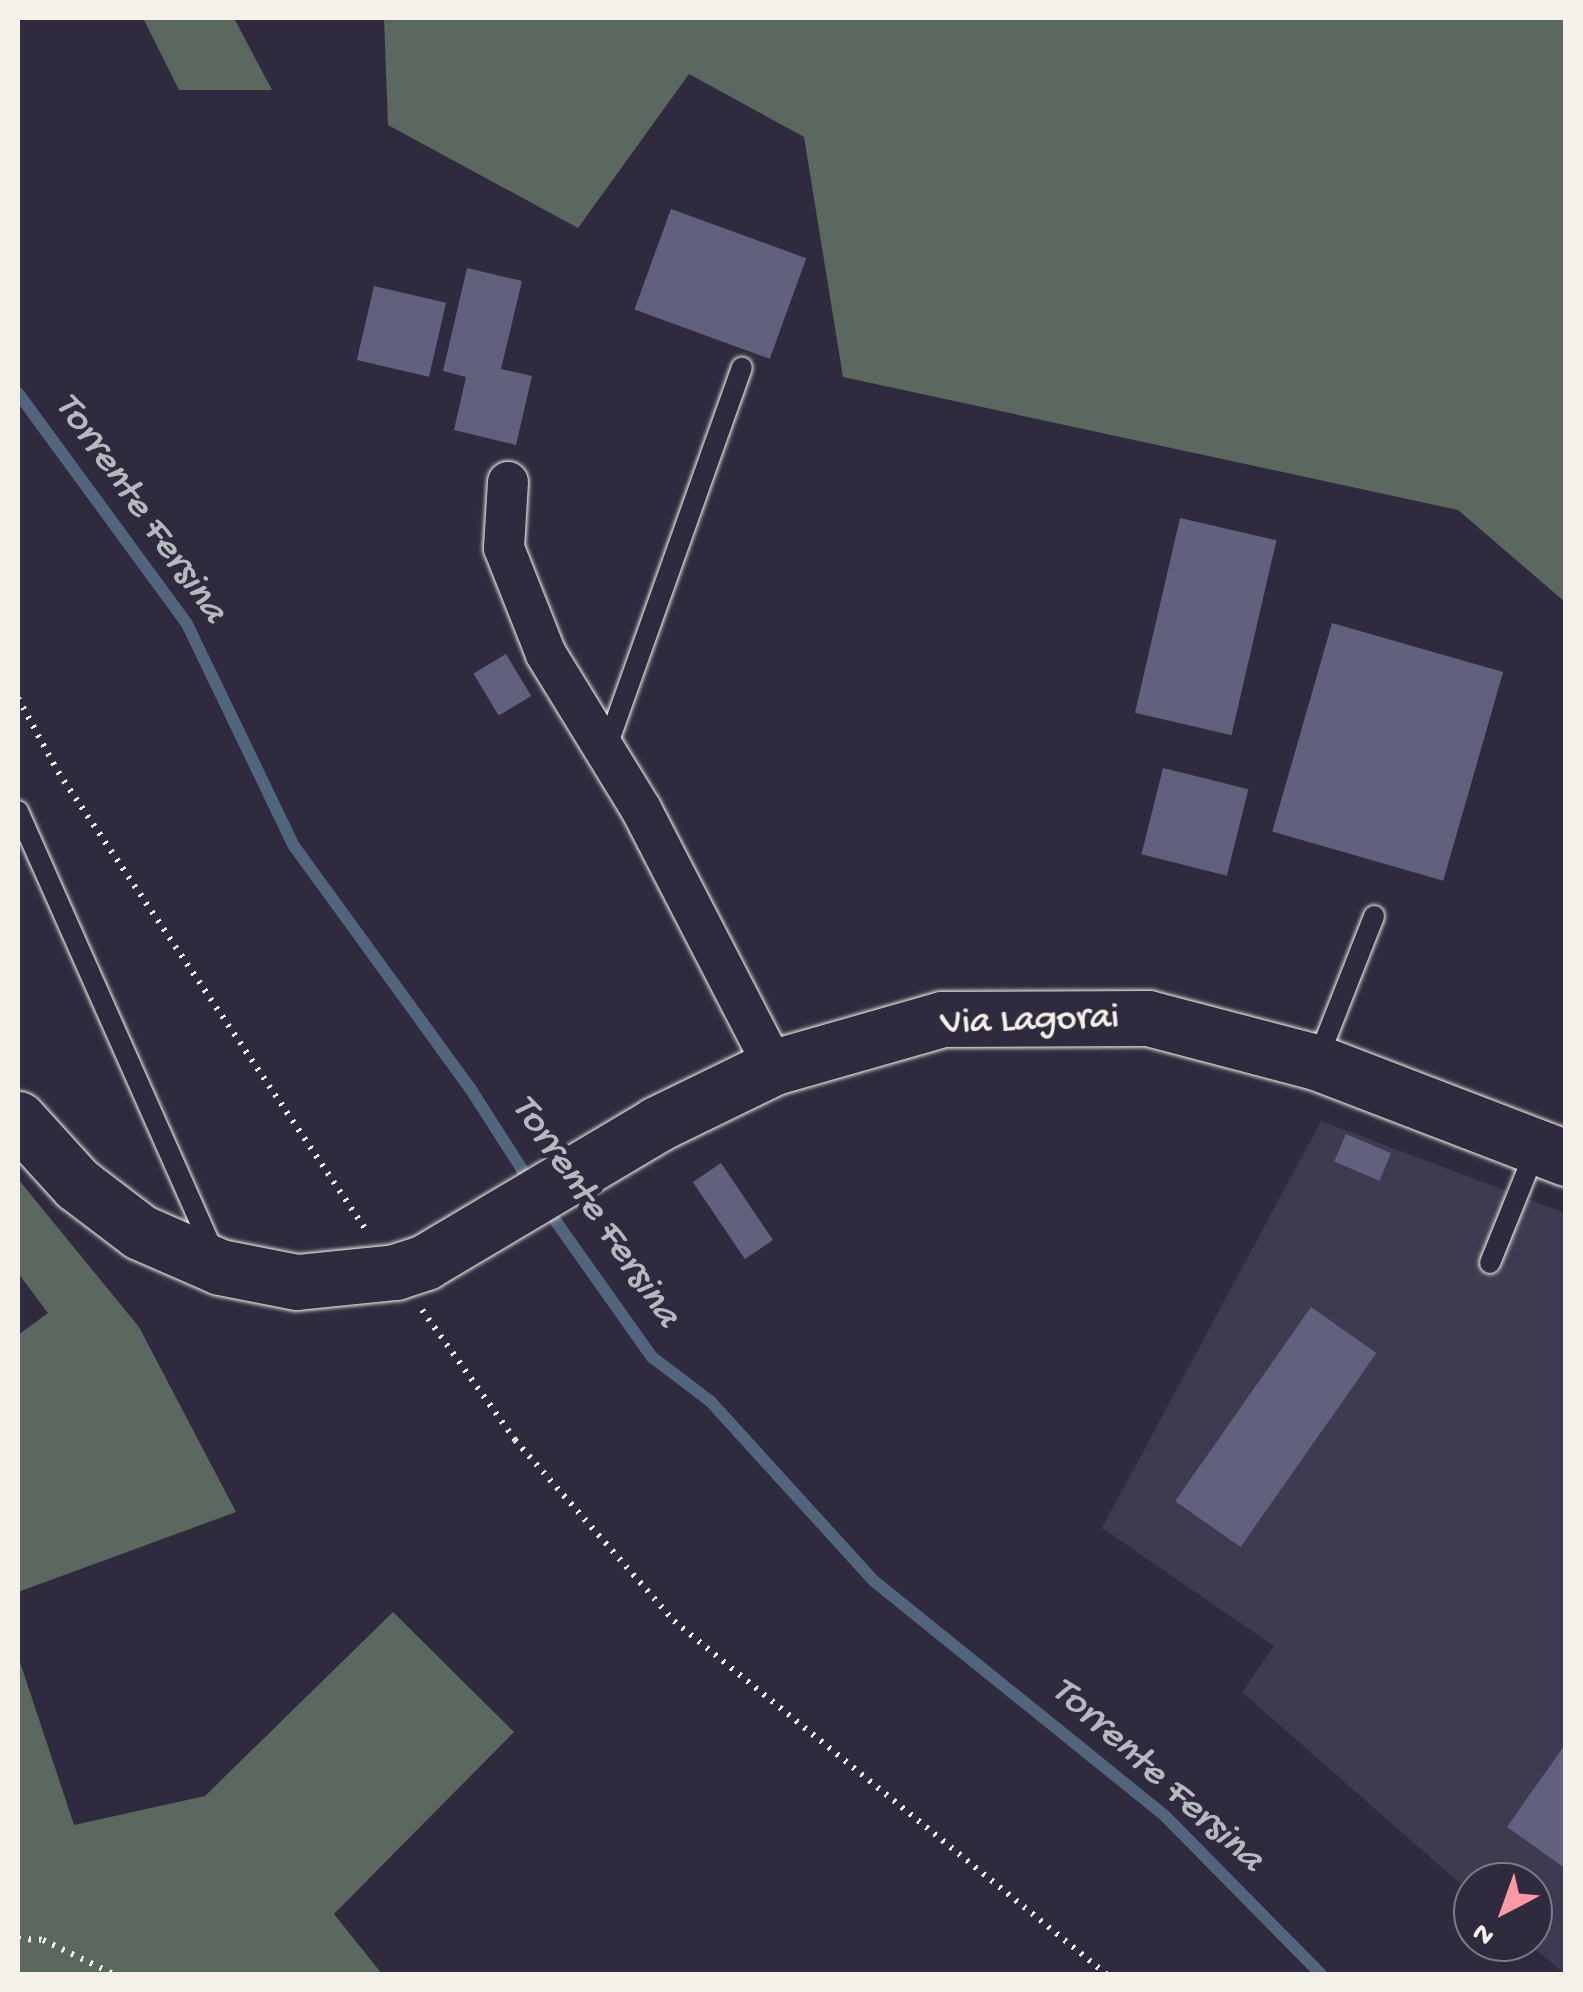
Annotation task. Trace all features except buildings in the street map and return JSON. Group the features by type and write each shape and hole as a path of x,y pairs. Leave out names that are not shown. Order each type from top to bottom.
{"main road":[{"name":"Via Lagorai","path":"410,1267 657,1124 774,1067 942,1020 1148,1018 1316,1062 1551,1153"},
{"path":"18,1119 77,1184 140,1232 220,1266 297,1282 410,1267"}],"street":[{"path":"508,482 504,548 546,654 606,751 774,1067"}],"lane":[{"path":"606,751 742,368"},
{"path":"18,811 220,1266"},
{"path":"1316,1062 1374,916"},
{"path":"1490,1263 1551,1153"}],"path":[{"path":"18,698 58,772 410,1267 515,1440 674,1620 1106,1974"},
{"path":"18,1939 43,1940 112,1974"}],"shaded area":[{"path":"143,18 234,18 272,90 179,90"},
{"path":"384,18 1565,18 1565,602 1458,510 843,377 804,137 689,74 578,228 388,125"},
{"path":"1321,1121 1565,1213 1565,1974 1551,1962 1553,1862 1453,1862 1453,1877 1242,1692 1274,1646 1102,1528"},
{"path":"18,1179 139,1327 236,1512 18,1592 18,1335 48,1313 18,1273"},
{"path":"393,1612 514,1732 334,1914 382,1974 18,1974 18,1656 74,1825 205,1796"}],"waterway":[{"name":"Torrente Fersina","path":"18,393 187,624 294,846 470,1088 532,1185"},
{"name":"Torrente Fersina","path":"545,1206 652,1357 711,1402 874,1581 1165,1816 1321,1974"}]}
